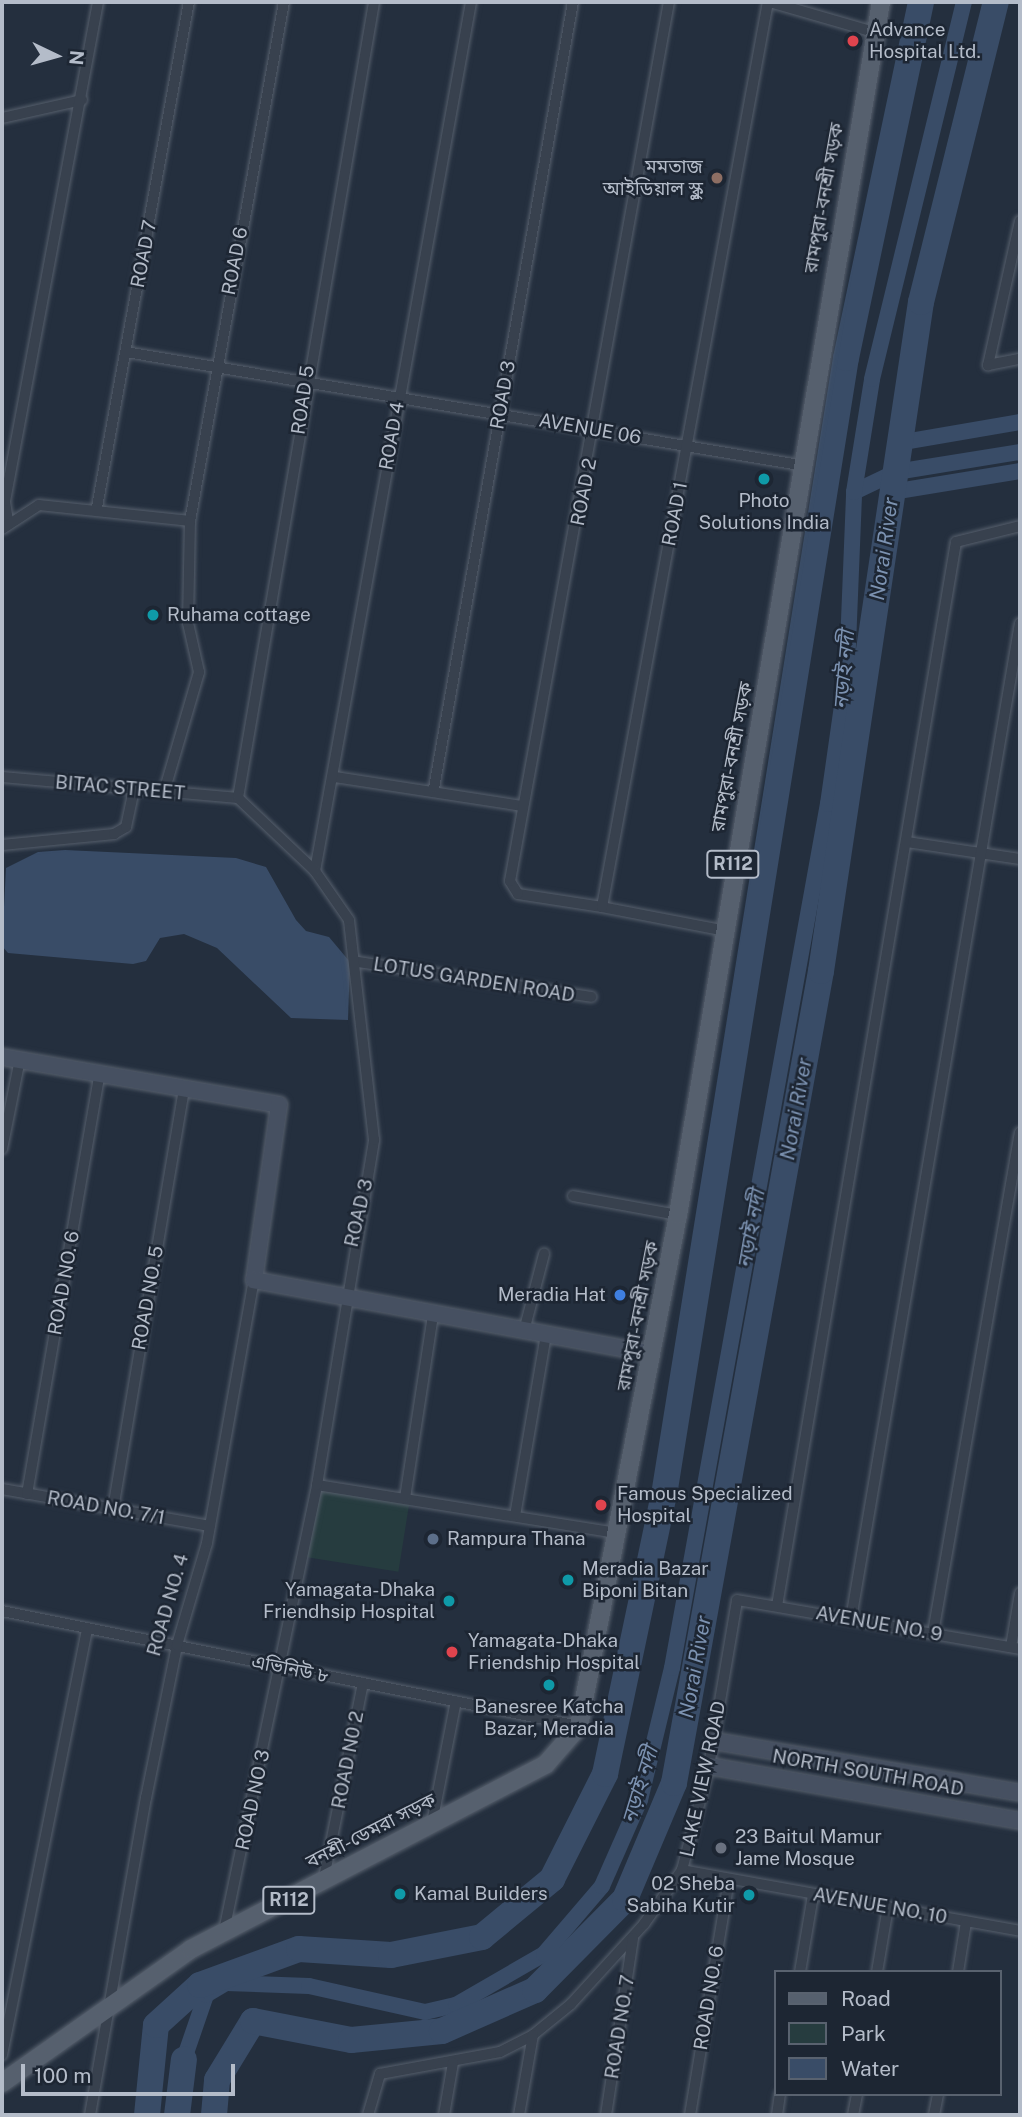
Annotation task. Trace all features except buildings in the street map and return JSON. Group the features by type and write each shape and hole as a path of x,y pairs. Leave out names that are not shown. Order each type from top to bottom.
{"main road":[{"name":"রামপুরা-বনশ্রী সড়ক","path":"579,1726 678,1215 721,930 805,466 881,2"},
{"name":"বনশ্রী-ডেমরা সড়ক","path":"2,2083 191,1949 546,1763 579,1726"}],"street":[{"path":"5,525 5,502 82,100 98,2"},
{"name":"ROAD 7","path":"97,507 189,2"},
{"name":"ROAD 6","path":"164,792 199,672 188,623 190,521 214,366 284,2"},
{"name":"ROAD 5","path":"238,798 293,500 305,379 374,2"},
{"name":"ROAD 4","path":"316,871 471,2"},
{"name":"ROAD 3","path":"434,788 573,2"},
{"name":"ROAD 2","path":"602,907 511,890 523,806 596,429 669,2"},
{"path":"769,2 874,32"},
{"name":"ROAD 1","path":"602,907 769,2"},
{"path":"2,118 82,100"},
{"path":"1020,220 988,365 1020,359"},
{"name":"AVENUE 06","path":"125,352 305,379 805,466"},
{"path":"5,525 39,505 97,507 190,521"},
{"path":"777,1606 956,542 1020,526"},
{"path":"851,1619 983,854 1020,623"},
{"path":"335,776 434,788 523,806"},
{"name":"BITAC STREET","path":"2,778 238,798"},
{"path":"2,845 114,834 131,817 134,789"},
{"name":"ROAD 3","path":"238,798 316,871 349,920 358,962 374,1140 317,1485 281,1667"},
{"path":"907,842 1020,859"},
{"path":"602,907 721,930"},
{"name":"LOTUS GARDEN ROAD","path":"358,962 591,997"},
{"path":"2,1057 184,1088"},
{"path":"2,1149 20,1059"},
{"name":"ROAD NO. 6","path":"27,1494 100,1073"},
{"name":"ROAD NO. 4","path":"90,2115 177,1645 211,1526 254,1280 279,1105 184,1088"},
{"name":"ROAD NO. 5","path":"113,1509 184,1088"},
{"path":"933,1633 1020,1132"},
{"path":"573,1196 678,1215"},
{"path":"524,1331 544,1254"},
{"path":"254,1280 346,1301 652,1354"},
{"path":"405,1499 433,1316"},
{"path":"515,1516 546,1335"},
{"path":"317,1485 618,1533"},
{"name":"ROAD NO. 7/1","path":"2,1489 211,1526"},
{"path":"1016,1648 1020,1593"},
{"name":"AVENUE NO. 9","path":"737,1600 1016,1648"},
{"name":"LAKE VIEW ROAD","path":"368,2115 380,2074 453,2063 500,2052 533,2035 633,1938 682,1870 709,1766 737,1600"},
{"name":"এভিনিউ ৮","path":"2,1612 579,1726"},
{"path":"2,2055 87,1628"},
{"name":"ROAD NO 3","path":"224,1932 281,1667"},
{"name":"ROAD N0 2","path":"324,1878 363,1684"},
{"path":"432,1823 456,1701"},
{"name":"NORTH SOUTH ROAD","path":"714,1741 1020,1793"},
{"name":"NORTH SOUTH ROAD","path":"709,1766 1020,1821"},
{"name":"AVENUE NO. 10","path":"682,1870 1020,1931"},
{"name":"ROAD NO. 6","path":"690,2115 734,1881"},
{"path":"800,1970 813,1895"},
{"path":"877,1970 888,1907"},
{"path":"958,1970 966,1922"},
{"name":"ROAD NO. 7","path":"606,2115 633,1938"},
{"path":"519,2115 533,2035"},
{"path":"444,2115 453,2063"},
{"path":"776,2115 780,2096"},
{"path":"853,2115 856,2096"},
{"path":"934,2115 938,2096"}],"green space":[{"path":"317,1485 410,1500 398,1572 306,1557"}],"water":[{"path":"65,850 236,858 266,867 296,920 306,931 329,937 350,962 348,1020 291,1018 217,948 184,934 160,938 146,961 133,964 8,953 2,946 6,868 38,852"}],"waterway":[{"name":"Norai River","path":"147,2115 156,2025 200,1985 299,1949 391,1955 482,1937 552,1879 605,1774 664,1495 846,358 921,2"},
{"name":"নড়াই নদী","path":"184,2059 206,1995 226,1983 309,1986 425,2012 456,2005 544,1954 602,1886 640,1800 672,1668 828,804 847,670 854,492 872,379 964,2"},
{"name":"Norai River","path":"214,2115 217,2080 253,2021 351,2040 442,2031 535,1990 625,1899 674,1783 821,971 921,302 996,2"},
{"name":"Norai River","path":"1020,422 899,443 892,492 1020,471"},
{"path":"854,492 896,472 1020,452"},
{"name":"নড়াই নদী","path":"177,2115 184,2059"}],"place":[{"name":"Advance Hospital Ltd.","path":"853,41"},
{"name":"মমতাজ আইডিয়াল স্কুল","path":"717,178"},
{"name":"Photo Solutions India","path":"764,479"},
{"name":"Ruhama cottage","path":"153,615"},
{"name":"Meradia Hat","path":"620,1295"},
{"name":"Famous Specialized Hospital","path":"601,1505"},
{"name":"Rampura Thana","path":"433,1539"},
{"name":"Meradia Bazar Biponi Bitan","path":"568,1580"},
{"name":"Yamagata-Dhaka Friendhsip Hospital","path":"449,1601"},
{"name":"Yamagata-Dhaka Friendship Hospital","path":"452,1652"},
{"name":"Banesree Katcha Bazar, Meradia","path":"549,1685"},
{"name":"23 Baitul Mamur Jame Mosque","path":"721,1848"},
{"name":"Kamal Builders","path":"400,1894"},
{"name":"02 Sheba Sabiha Kutir","path":"749,1895"}]}
